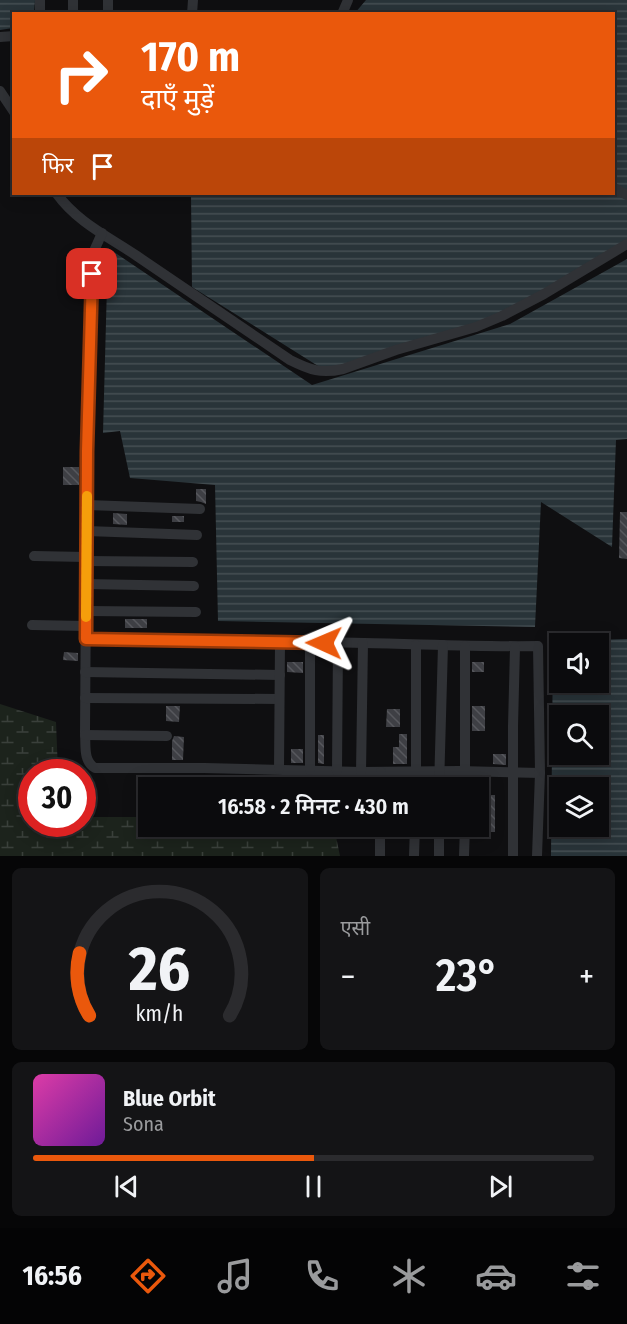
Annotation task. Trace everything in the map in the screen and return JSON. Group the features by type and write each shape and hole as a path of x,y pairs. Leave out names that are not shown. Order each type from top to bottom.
{"street":[{"path":"0,90 12,109"},
{"path":"58,195 77,217 290,360 307,369 317,371 343,369 494,320 544,294 627,244"},
{"path":"102,233 94,251 92,274 85,672 85,735 89,764 95,768 540,773"},
{"path":"87,505 200,509"},
{"path":"87,531 197,535"},
{"path":"34,556 193,562"},
{"path":"86,584 194,586"},
{"path":"86,611 196,612"},
{"path":"32,625 86,626"},
{"path":"86,639 538,646 540,773 537,856"},
{"path":"279,769 280,642"},
{"path":"310,642 310,770"},
{"path":"337,771 338,643"},
{"path":"361,772 363,643"},
{"path":"416,645 416,777"},
{"path":"439,777 443,645"},
{"path":"465,646 466,777"},
{"path":"513,856 515,647"},
{"path":"85,672 280,675"},
{"path":"85,698 279,699"},
{"path":"85,735 167,736"},
{"path":"381,772 381,777"},
{"path":"380,837 380,856"},
{"path":"414,856 415,837"},
{"path":"439,837 439,856"},
{"path":"464,856 465,837"}],"green space":[{"path":"0,704 56,722 57,759 18,759 18,837 96,837 96,817 138,817 138,837 336,837 340,856 0,856"}],"shaded area":[{"path":"0,0 35,0 34,12 12,12 12,28 0,30"},
{"path":"366,0 627,0 627,249 502,316 326,371 192,287 191,195 615,195 615,12 356,12"},
{"path":"108,248 312,385 510,324 627,259 627,439 616,440 612,547 541,502 535,627 218,621 215,485 130,478 120,431 103,433"},
{"path":"609,639 627,639 627,856 551,856 551,837 609,837 609,777 552,777 552,765 609,765 609,705 552,705 553,693 609,693"}],"building":[{"path":"63,467 79,467 79,485 63,485"},
{"path":"196,489 206,489 206,504 196,501"},
{"path":"620,512 627,512 627,559 619,558"},
{"path":"113,513 127,514 127,525 113,524"},
{"path":"172,516 184,516 184,522 172,522"},
{"path":"125,619 147,619 147,628 125,628"},
{"path":"64,652 78,653 78,661 63,660"},
{"path":"287,662 303,662 303,673 287,672"},
{"path":"472,662 484,662 484,672 472,672"},
{"path":"166,706 180,706 179,722 166,721"},
{"path":"472,706 485,706 485,731 472,731"},
{"path":"387,709 400,709 400,727 386,727"},
{"path":"399,734 407,734 407,764 393,764 393,747 399,747"},
{"path":"318,735 324,735 324,764 318,763"},
{"path":"174,736 184,737 183,760 172,760"},
{"path":"291,749 303,749 303,763 291,763"},
{"path":"493,754 506,754 506,765 493,764"},
{"path":"489,795 495,795 495,832 489,832"}],"slow traffic":[{"path":"86,617 87,496"}],"route":[{"path":"92,274 87,451 86,639 324,643"}]}
